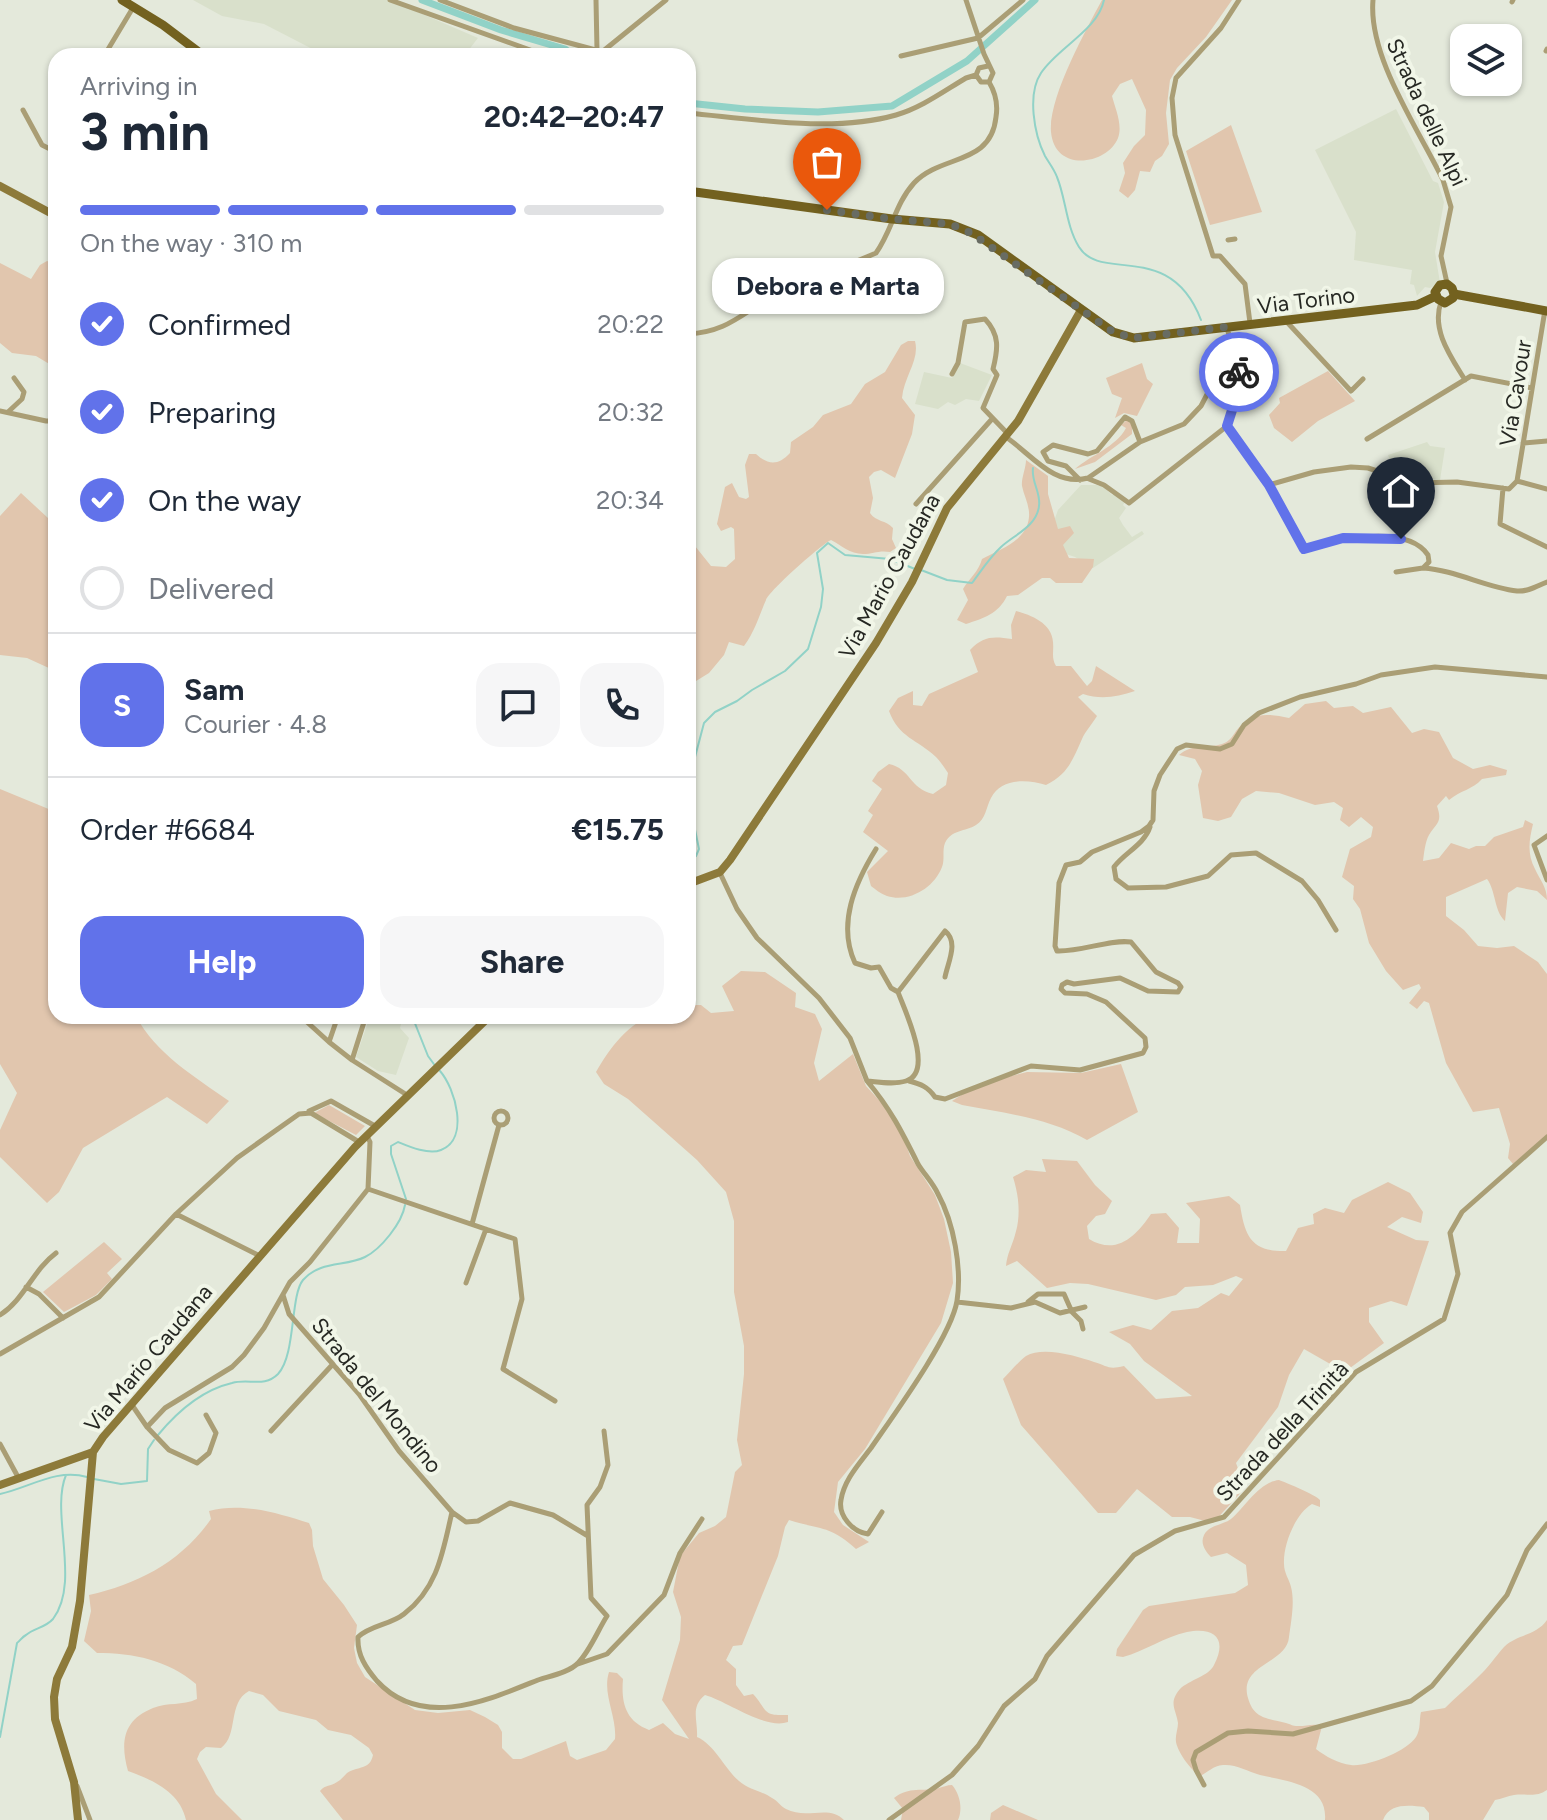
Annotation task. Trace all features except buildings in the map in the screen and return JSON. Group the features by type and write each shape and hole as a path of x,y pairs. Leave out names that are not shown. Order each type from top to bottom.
{"main road":[{"path":"122,0 193,48"},
{"path":"0,186 48,212"},
{"name":"Via Torino","path":"696,192 950,224 978,235 1113,332 1134,338 1417,305 1438,299 1449,301 1454,294"},
{"path":"1438,299 1437,288 1447,284 1454,294 1546,310"},
{"name":"Via Mario Caudana","path":"720,872 876,643 912,582 954,497 1007,436 1038,388 1081,310"},
{"path":"696,881 720,872"},
{"name":"Via Mario Caudana","path":"78,1820 74,1782 55,1719 54,1697 57,1679 72,1647 80,1601 93,1452 131,1404 359,1142 482,1024"},
{"path":"0,1485 93,1452"}],"street":[{"path":"390,0 525,48"},
{"path":"440,0 514,28 582,48"},
{"path":"596,0 599,48"},
{"path":"605,48 666,0"},
{"path":"966,0 993,73 989,82"},
{"path":"901,56 979,40 1023,0"},
{"path":"1239,0 1221,28 1176,78 1172,98 1175,135 1213,256 1220,256 1245,284 1251,324"},
{"name":"Strada delle Alpi","path":"1373,0 1372,15 1379,51 1451,202 1441,256 1447,284"},
{"path":"109,48 134,6"},
{"path":"976,75 979,68 989,67"},
{"path":"976,75 981,82 989,82"},
{"path":"696,114 831,123 874,120 911,110 976,75"},
{"path":"696,332 720,328 749,314 770,298 876,253 886,238 905,193 920,176 979,150 994,133 997,112 994,90 989,82"},
{"path":"23,110 42,145 48,148"},
{"path":"1228,240 1235,239"},
{"path":"1438,299 1438,324 1444,345 1465,380"},
{"name":"Via Cavour","path":"1517,481 1546,310"},
{"path":"952,374 960,358 965,322 985,319 998,342 993,369 997,375 983,405 1007,436 1059,478 1080,480 1088,478 1140,442 1184,424 1201,406 1217,377 1237,368"},
{"path":"1285,320 1351,391 1363,379"},
{"path":"1088,478 1129,503 1227,426 1240,385 1240,373 1226,327"},
{"path":"1367,439 1471,376 1532,388"},
{"path":"8,413 24,396 21,385 14,378"},
{"path":"0,411 48,421"},
{"path":"1080,480 1072,470 1048,461 1043,452 1053,445 1088,454 1097,451 1125,417 1132,421 1140,442"},
{"path":"916,504 992,419"},
{"path":"1227,426 1269,485 1304,549 1343,538 1401,539 1418,544 1428,555 1429,562 1423,568"},
{"path":"1523,443 1547,441"},
{"path":"1269,485 1314,472 1351,467 1368,468 1414,483 1457,482 1509,489 1517,481 1547,489"},
{"path":"1503,488 1500,524 1547,547"},
{"path":"1396,572 1423,568 1479,579 1518,591 1530,590 1547,582"},
{"path":"1336,930 1302,881 1256,853 1231,855 1208,876 1166,887 1128,888 1116,879 1114,867 1122,856 1147,836 1154,791 1171,756 1186,745 1220,749 1232,744 1244,725 1259,713 1300,697 1381,675 1435,667 1547,677"},
{"path":"867,1081 909,1081 921,1084 930,1089 935,1097 945,1099 1031,1066 1080,1070 1143,1053 1145,1038 1106,1002 1087,994 1065,993 1062,985 1120,978 1158,993 1178,992 1181,987 1178,983 1156,972 1131,942 1122,941 1074,952 1057,951 1055,946 1059,883 1065,866 1080,862 1092,852 1141,832 1151,823"},
{"path":"1547,836 1534,845 1547,880"},
{"path":"876,849 858,880 849,909 850,952 855,963 879,967 891,988 898,992 917,1045 915,1075 909,1081"},
{"path":"720,872 737,909 757,938 819,998 850,1038 867,1081 887,1105 939,1196 951,1230 957,1262 957,1302 950,1322 888,1424 845,1483 839,1504 847,1523 860,1533 868,1534 882,1512"},
{"path":"898,992 945,931 952,938 945,977"},
{"path":"309,1024 352,1060 407,1095"},
{"path":"329,1042 335,1024"},
{"path":"352,1060 363,1024"},
{"path":"0,1354 99,1297 176,1214 237,1158 303,1114 331,1101 375,1126"},
{"path":"303,1114 311,1113 359,1142"},
{"path":"472,1224 499,1125"},
{"path":"147,1427 165,1408 232,1367 264,1328 290,1282 310,1262 368,1189 370,1142 366,1135"},
{"name":"Strada della Trinità","path":"889,1820 952,1775 978,1746 1004,1706 1035,1679 1047,1656 1134,1555 1175,1531 1224,1517 1356,1372 1444,1319 1458,1274 1450,1233 1462,1212 1547,1137"},
{"path":"368,1189 515,1239 522,1299 503,1369 555,1401"},
{"path":"176,1214 260,1256"},
{"path":"466,1283 486,1229"},
{"path":"0,1315 12,1308 37,1269 56,1253"},
{"path":"26,1287 39,1294 63,1318"},
{"path":"1027,1303 1038,1294 1064,1294 1083,1329"},
{"name":"Strada del Mondino","path":"283,1295 291,1316 367,1404 399,1451 452,1512"},
{"path":"957,1302 1011,1308 1035,1302 1060,1313 1085,1307"},
{"path":"271,1431 333,1364"},
{"path":"131,1404 169,1450 197,1463 209,1453 216,1433 206,1415"},
{"path":"577,1665 607,1616 591,1598 587,1505 600,1487 608,1465 604,1431"},
{"path":"0,1444 19,1478"},
{"path":"588,1536 553,1515 510,1503 478,1521 466,1522 452,1512 443,1556 431,1584 402,1616 358,1637 357,1648 366,1668 381,1685 421,1707 446,1707 479,1703 607,1654 664,1595 680,1553 702,1519"},
{"path":"1204,1785 1193,1760 1196,1752 1228,1733 1293,1734 1411,1701 1432,1686 1507,1595 1527,1550 1547,1524"},
{"path":"74,1782 90,1820"}],"shaded area":[{"path":"193,0 390,0 478,38 470,48 310,48 264,24 222,16"},
{"path":"1102,0 1232,0 1170,80 1166,113 1169,144 1150,172 1140,171 1135,190 1128,198 1119,191 1125,173 1123,163 1145,135 1146,110 1132,79 1120,84 1112,96 1120,128 1118,138 1104,154 1093,159 1071,159 1055,145 1051,132 1055,101"},
{"path":"1396,109 1433,181 1438,183 1444,202 1435,252 1440,283 1425,287 1417,296 1414,285 1410,284 1412,270 1354,260 1356,232 1315,150"},
{"path":"1231,125 1262,212 1210,225 1186,151"},
{"path":"48,261 48,363 36,356 12,353 0,343 0,263 31,279 40,265"},
{"path":"915,341 914,362 902,398 915,415 912,434 895,478 881,470 869,477 873,498 870,513 893,528 892,539 896,548 890,552 858,554 831,540 826,543 769,595 744,646 729,642 724,655 709,673 696,681 696,547 711,566 726,567 735,559 734,529 731,527 721,531 717,524 725,487 732,483 739,497 749,497 745,465 749,454 773,462 786,457 790,453 791,442 813,427 823,415 851,404 865,384 885,372 901,345"},
{"path":"960,363 992,375 979,401 966,399 955,405 948,402 938,409 915,404 924,372 952,378"},
{"path":"1142,363 1147,379 1153,384 1137,416 1124,413 1115,418 1122,398 1112,394 1106,378"},
{"path":"1328,371 1355,401 1318,421 1292,442 1274,428 1269,415 1280,403 1279,398"},
{"path":"1127,420 1132,424 1132,434 1095,462 1075,469 1122,435 1126,428 1121,425"},
{"path":"1427,442 1430,446 1445,448 1440,480 1405,477 1394,472 1388,455"},
{"path":"1026,460 1048,476 1048,494 1058,529 1070,526 1074,533 1063,545 1069,558 1094,559 1093,567 1082,583 1056,583 1050,578 1042,578 1018,595 1007,596 990,614 966,624 957,620 968,600 963,589 982,559 1012,543 1027,525 1029,509 1022,483"},
{"path":"1081,485 1097,485 1112,495 1116,493 1125,502 1123,505 1126,508 1119,518 1123,525 1132,537 1142,531 1144,534 1093,568 1066,554 1053,524 1058,510"},
{"path":"21,493 48,518 48,668 27,658 0,655 0,516"},
{"path":"1016,611 1034,618 1049,630 1056,666 1071,666 1087,686 1092,681 1096,666 1135,691 1109,697 1083,694 1078,697 1097,716 1064,771 1046,785 1023,781 995,791 979,822 948,838 942,867 927,887 904,897 885,895 871,886 867,872 888,851 863,832 873,815 868,811 882,789 872,781 889,764 933,794 946,785 948,773 936,757 898,727 889,711 898,698 913,691 913,705 922,706 929,694 978,672 970,650 989,638 1012,639 1011,625"},
{"path":"1326,701 1334,708 1353,706 1363,713 1391,707 1412,733 1424,729 1439,732 1453,758 1473,769 1490,765 1507,770 1506,775 1482,779 1449,800 1446,796 1437,806 1439,819 1428,838 1423,861 1439,858 1451,843 1469,849 1485,846 1494,837 1523,827 1525,820 1533,824 1531,858 1545,887 1547,900 1537,891 1517,887 1508,893 1505,921 1487,879 1446,897 1446,916 1478,946 1514,946 1538,962 1547,974 1547,1136 1513,1164 1508,1158 1510,1144 1499,1108 1473,1112 1446,1063 1429,1003 1424,1001 1417,1009 1409,1003 1421,988 1419,984 1403,990 1386,971 1369,943 1360,909 1353,899 1354,886 1342,877 1350,849 1371,837 1373,827 1361,817 1349,827 1340,820 1343,808 1334,802 1315,805 1279,793 1256,791 1242,799 1231,817 1218,821 1203,818 1198,785 1202,771 1195,759 1179,755 1195,748 1224,743 1253,717 1273,715 1289,718 1305,704"},
{"path":"0,789 48,809 48,1024 141,1024 165,1053 229,1101 207,1124 167,1097 83,1148 59,1192 47,1203 0,1157 0,1130 17,1093 0,1064"},
{"path":"741,971 765,972 796,993 795,1007 815,1014 822,1029 814,1063 819,1081 853,1054 866,1086 888,1110 902,1133 910,1156 935,1195 951,1252 953,1283 941,1323 865,1449 838,1482 834,1512 843,1525 869,1542 856,1549 832,1532 789,1520 742,1645 733,1646 726,1660 736,1669 736,1685 744,1696 753,1694 769,1713 788,1715 788,1722 757,1719 705,1695 696,1709 697,1737 709,1745 743,1784 794,1812 832,1813 844,1820 343,1820 320,1791 369,1763 373,1755 369,1748 351,1735 328,1730 316,1720 279,1711 263,1695 249,1691 238,1703 226,1742 221,1748 206,1747 197,1759 216,1794 242,1820 186,1820 178,1802 164,1788 128,1771 124,1741 130,1726 143,1713 159,1706 197,1699 196,1684 174,1669 150,1660 124,1654 97,1653 84,1641 91,1611 89,1595 125,1585 157,1569 199,1534 211,1519 209,1511 221,1509 259,1510 309,1523 323,1579 357,1625 354,1648 357,1663 365,1677 415,1710 438,1713 470,1710 485,1717 498,1725 502,1732 502,1748 513,1759 521,1759 566,1741 570,1756 577,1760 606,1750 615,1739 607,1689 609,1672 617,1673 623,1679 626,1710 635,1721 649,1730 663,1723 675,1734 689,1739 662,1700 680,1640 681,1617 673,1592 680,1556 699,1533 726,1517 735,1472 742,1465 737,1440 744,1346 734,1292 734,1221 726,1192 697,1160 628,1099 604,1084 596,1072 621,1037 636,1024 696,1024 696,1005 711,1013 734,1011 722,986"},
{"path":"367,1024 401,1024 400,1028 409,1038 396,1075 378,1071 356,1057"},
{"path":"1121,1064 1138,1112 1087,1140 1042,1121 952,1101 977,1085 1027,1072 1081,1073"},
{"path":"329,1105 365,1126 356,1135 314,1113"},
{"path":"1042,1159 1077,1161 1112,1201 1105,1214 1096,1216 1087,1226 1089,1239 1099,1244 1125,1241 1139,1230 1151,1214 1166,1213 1179,1228 1177,1243 1199,1243 1200,1219 1186,1203 1229,1196 1240,1205 1244,1225 1252,1240 1274,1251 1286,1251 1298,1228 1314,1224 1313,1214 1325,1208 1344,1213 1352,1200 1388,1182 1410,1193 1423,1212 1421,1223 1402,1217 1387,1227 1416,1240 1429,1241 1407,1306 1391,1301 1369,1308 1369,1322 1384,1343 1350,1368 1339,1369 1304,1349 1289,1375 1278,1407 1236,1463 1245,1488 1213,1523 1190,1517 1172,1517 1137,1489 1116,1513 1098,1513 1021,1425 1003,1379 1023,1358 1033,1353 1060,1353 1108,1367 1124,1366 1156,1399 1192,1396 1144,1361 1130,1344 1109,1332 1133,1325 1151,1330 1172,1311 1198,1308 1221,1293 1229,1296 1243,1279 1236,1276 1213,1285 1185,1287 1176,1295 1156,1300 1088,1284 1070,1283 1047,1288 1017,1261 1006,1266 1018,1221 1018,1199 1013,1177 1026,1170 1046,1172"},
{"path":"104,1242 122,1259 107,1273 112,1279 96,1295 64,1312 43,1292"},
{"path":"1279,1480 1317,1498 1320,1507 1312,1504 1300,1515 1288,1539 1284,1564 1293,1599 1289,1637 1280,1653 1250,1678 1248,1698 1254,1710 1263,1717 1293,1726 1322,1726 1316,1749 1337,1761 1358,1765 1377,1761 1396,1753 1416,1737 1421,1712 1445,1708 1482,1674 1504,1647 1547,1620 1547,1790 1539,1794 1495,1800 1483,1820 1429,1820 1429,1813 1424,1807 1406,1806 1390,1811 1383,1820 1325,1820 1320,1799 1303,1786 1228,1765 1216,1767 1200,1776 1189,1766 1176,1742 1178,1723 1174,1698 1180,1689 1211,1669 1218,1656 1219,1641 1216,1636 1205,1631 1187,1632 1123,1657 1116,1656 1117,1649 1143,1610 1149,1606 1235,1593 1248,1585 1246,1565 1227,1553 1211,1557 1204,1547 1203,1538 1209,1529 1231,1519 1265,1485"},
{"path":"952,1785 960,1802 958,1820 901,1820 903,1809 894,1798 911,1791"},
{"path":"1003,1805 1038,1820 990,1820 991,1813"}],"waterway":[{"path":"422,0 501,30 562,48"},
{"path":"696,104 818,112 892,106 967,61 1035,0"},
{"path":"1104,0 1094,21 1041,73 1033,103 1038,137 1057,177 1071,230 1079,247 1089,257 1103,262 1155,271 1172,279 1188,295 1201,320"},
{"path":"921,570 947,580 972,583 997,551 1034,519 1039,501 1033,468"},
{"path":"696,753 704,723 715,712 785,671 808,649 821,607 823,589 817,553 828,543 845,555 890,559 915,569"},
{"path":"696,834 699,849 696,856"},
{"path":"415,1024 428,1056 436,1067"},
{"path":"406,1199 391,1146 398,1142 431,1152 450,1144 455,1135 455,1101 440,1071"},
{"path":"158,1435 200,1396 221,1386 267,1381 278,1374 288,1354 296,1299 303,1280 317,1269 357,1260 371,1253 395,1227 405,1205"},
{"path":"94,1479 121,1484 147,1481 148,1449 154,1440"},
{"path":"0,1737 17,1643 50,1622 61,1604 65,1586 61,1508 66,1475"},
{"path":"0,1494 53,1477 87,1477"}],"way so far":[{"path":"827,210 950,224 978,235 1113,332 1134,338 1226,327 1239,372"}],"place":[{"name":"Debora e Marta","path":"827,210"}],"route":[{"path":"1239,372 1240,385 1227,426 1269,485 1304,549 1343,538 1401,539"}]}
